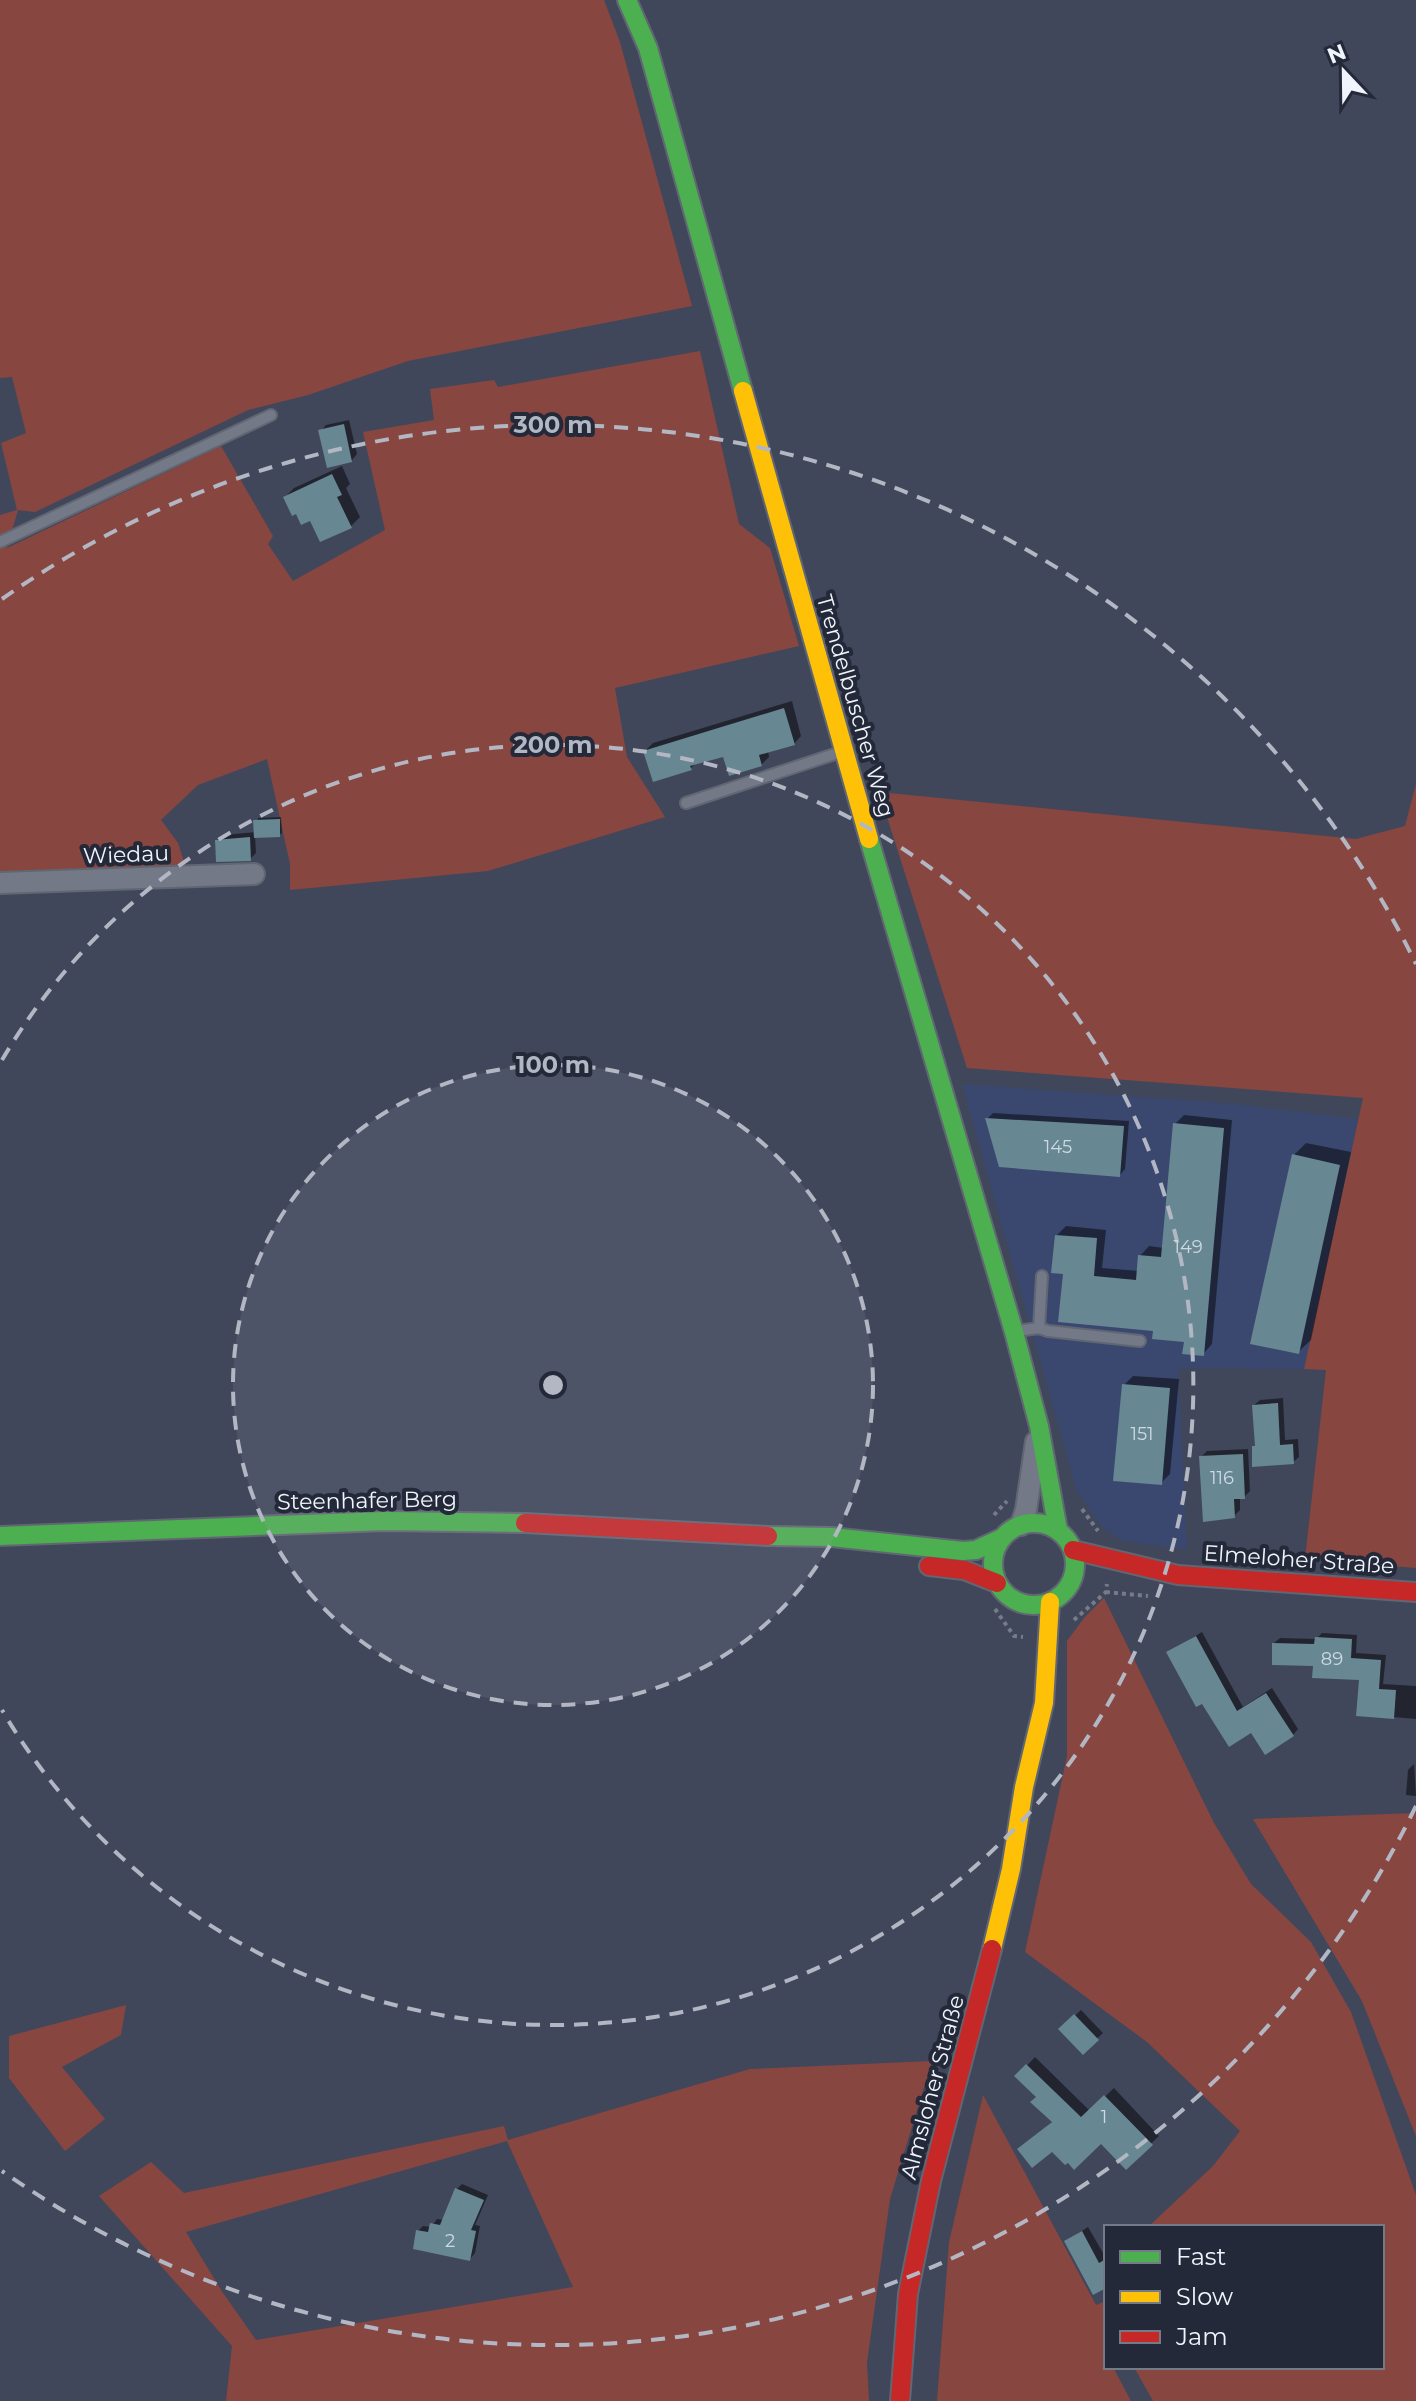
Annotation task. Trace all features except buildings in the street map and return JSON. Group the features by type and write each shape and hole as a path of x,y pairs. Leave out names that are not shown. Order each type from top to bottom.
{"street":[{"name":"Trendelbuscher Weg","path":"627,0 648,48 843,752 1014,1332 1039,1426 1058,1530"},
{"name":"Wiedau","path":"0,883 254,874"},
{"name":"Trendelbuscher Weg","path":"1021,1525 1039,1426"},
{"name":"Steenhafer Berg","path":"0,1536 385,1521 552,1523 734,1535 831,1537 963,1551 976,1550 1002,1538"},
{"path":"1037,1523 1058,1530 1073,1550 1074,1574 1069,1587 1050,1602 1036,1605 1020,1603 1007,1595 997,1583 993,1566 994,1553 1002,1538 1021,1525 1037,1523"},
{"name":"Steenhafer Berg","path":"734,1535 828,1554 964,1570 997,1583"},
{"name":"Elmeloher Straße","path":"1073,1550 1178,1575"},
{"name":"Elmeloher Straße","path":"1069,1587 1101,1579 1178,1575 1416,1592"},
{"name":"Almsloher Straße","path":"900,2401 911,2279 931,2181 980,2000 1011,1869 1024,1787 1044,1703 1050,1602"},
{"path":"1020,1603 1025,1626"},
{"name":"Almsloher Straße","path":"1024,1787 1025,1699"}],"lane":[{"path":"0,542 271,415"},
{"path":"686,803 843,752"},
{"path":"1039,1328 1042,1276"},
{"path":"1014,1332 1039,1328 1140,1341"}],"shaded area":[{"path":"0,0 604,0 620,42 692,306 408,361 308,395 248,410 35,512 18,510 7,548 221,446 273,536 268,544 293,581 385,530 363,432 434,420 430,389 494,380 498,387 700,351 739,524 770,548 799,646 615,688 627,757 665,817 488,871 290,890 290,864 267,759 198,785 161,820 178,843 186,868 0,872 0,515 17,510 1,443 26,433 12,377 0,378"},
{"path":"1416,784 1416,1568 1305,1559 1326,1370 1304,1369 1363,1098 967,1068 879,792 1356,839 1405,826"},
{"path":"962,1084 1236,1104 1358,1119 1304,1369 1178,1368 1187,1549 1123,1541 1101,1526 1077,1491"},
{"path":"1104,1598 1214,1823 1251,1884 1311,1942 1351,2012 1416,2195 1416,2401 1153,2401 1135,2369 1384,2369 1384,2225 1150,2225 1213,2166 1240,2131 1147,2042 1025,1952 1067,1756 1067,1641"},
{"path":"1416,1813 1416,2136 1362,2001 1253,1819"},
{"path":"126,2005 121,2035 62,2067 105,2119 65,2151 9,2078 9,2036"},
{"path":"932,2061 890,2199 867,2362 869,2401 226,2401 232,2346 99,2196 151,2162 184,2193 504,2126 508,2140 750,2069","holes":["507,2141 573,2287 256,2340 186,2232"]},
{"path":"983,2095 1096,2305 1104,2302 1104,2369 1114,2369 1131,2401 937,2401 949,2242"}],"traffic: fast":[{"path":"627,0 648,48 743,391"},
{"path":"869,839 1014,1332 1039,1426 1058,1530"},
{"path":"0,1536 385,1521 525,1523"},
{"path":"1034,1523 1050,1526 1063,1535 1072,1548 1075,1564 1072,1580 1063,1593 1050,1602 1034,1605 1018,1602 1005,1593 996,1580 993,1564 996,1548 1005,1535 1018,1526 1034,1523"},
{"path":"768,1536 831,1537 963,1551 976,1550 1002,1538"}],"traffic: slow":[{"path":"743,391 869,839"},
{"path":"992,1949 1044,1703 1050,1602"}],"traffic: jam":[{"path":"525,1523 768,1536"},
{"path":"1073,1550 1178,1575 1416,1592"},
{"path":"929,1566 964,1570 997,1583"},
{"path":"900,2401 908,2294 931,2181 992,1949"}]}
